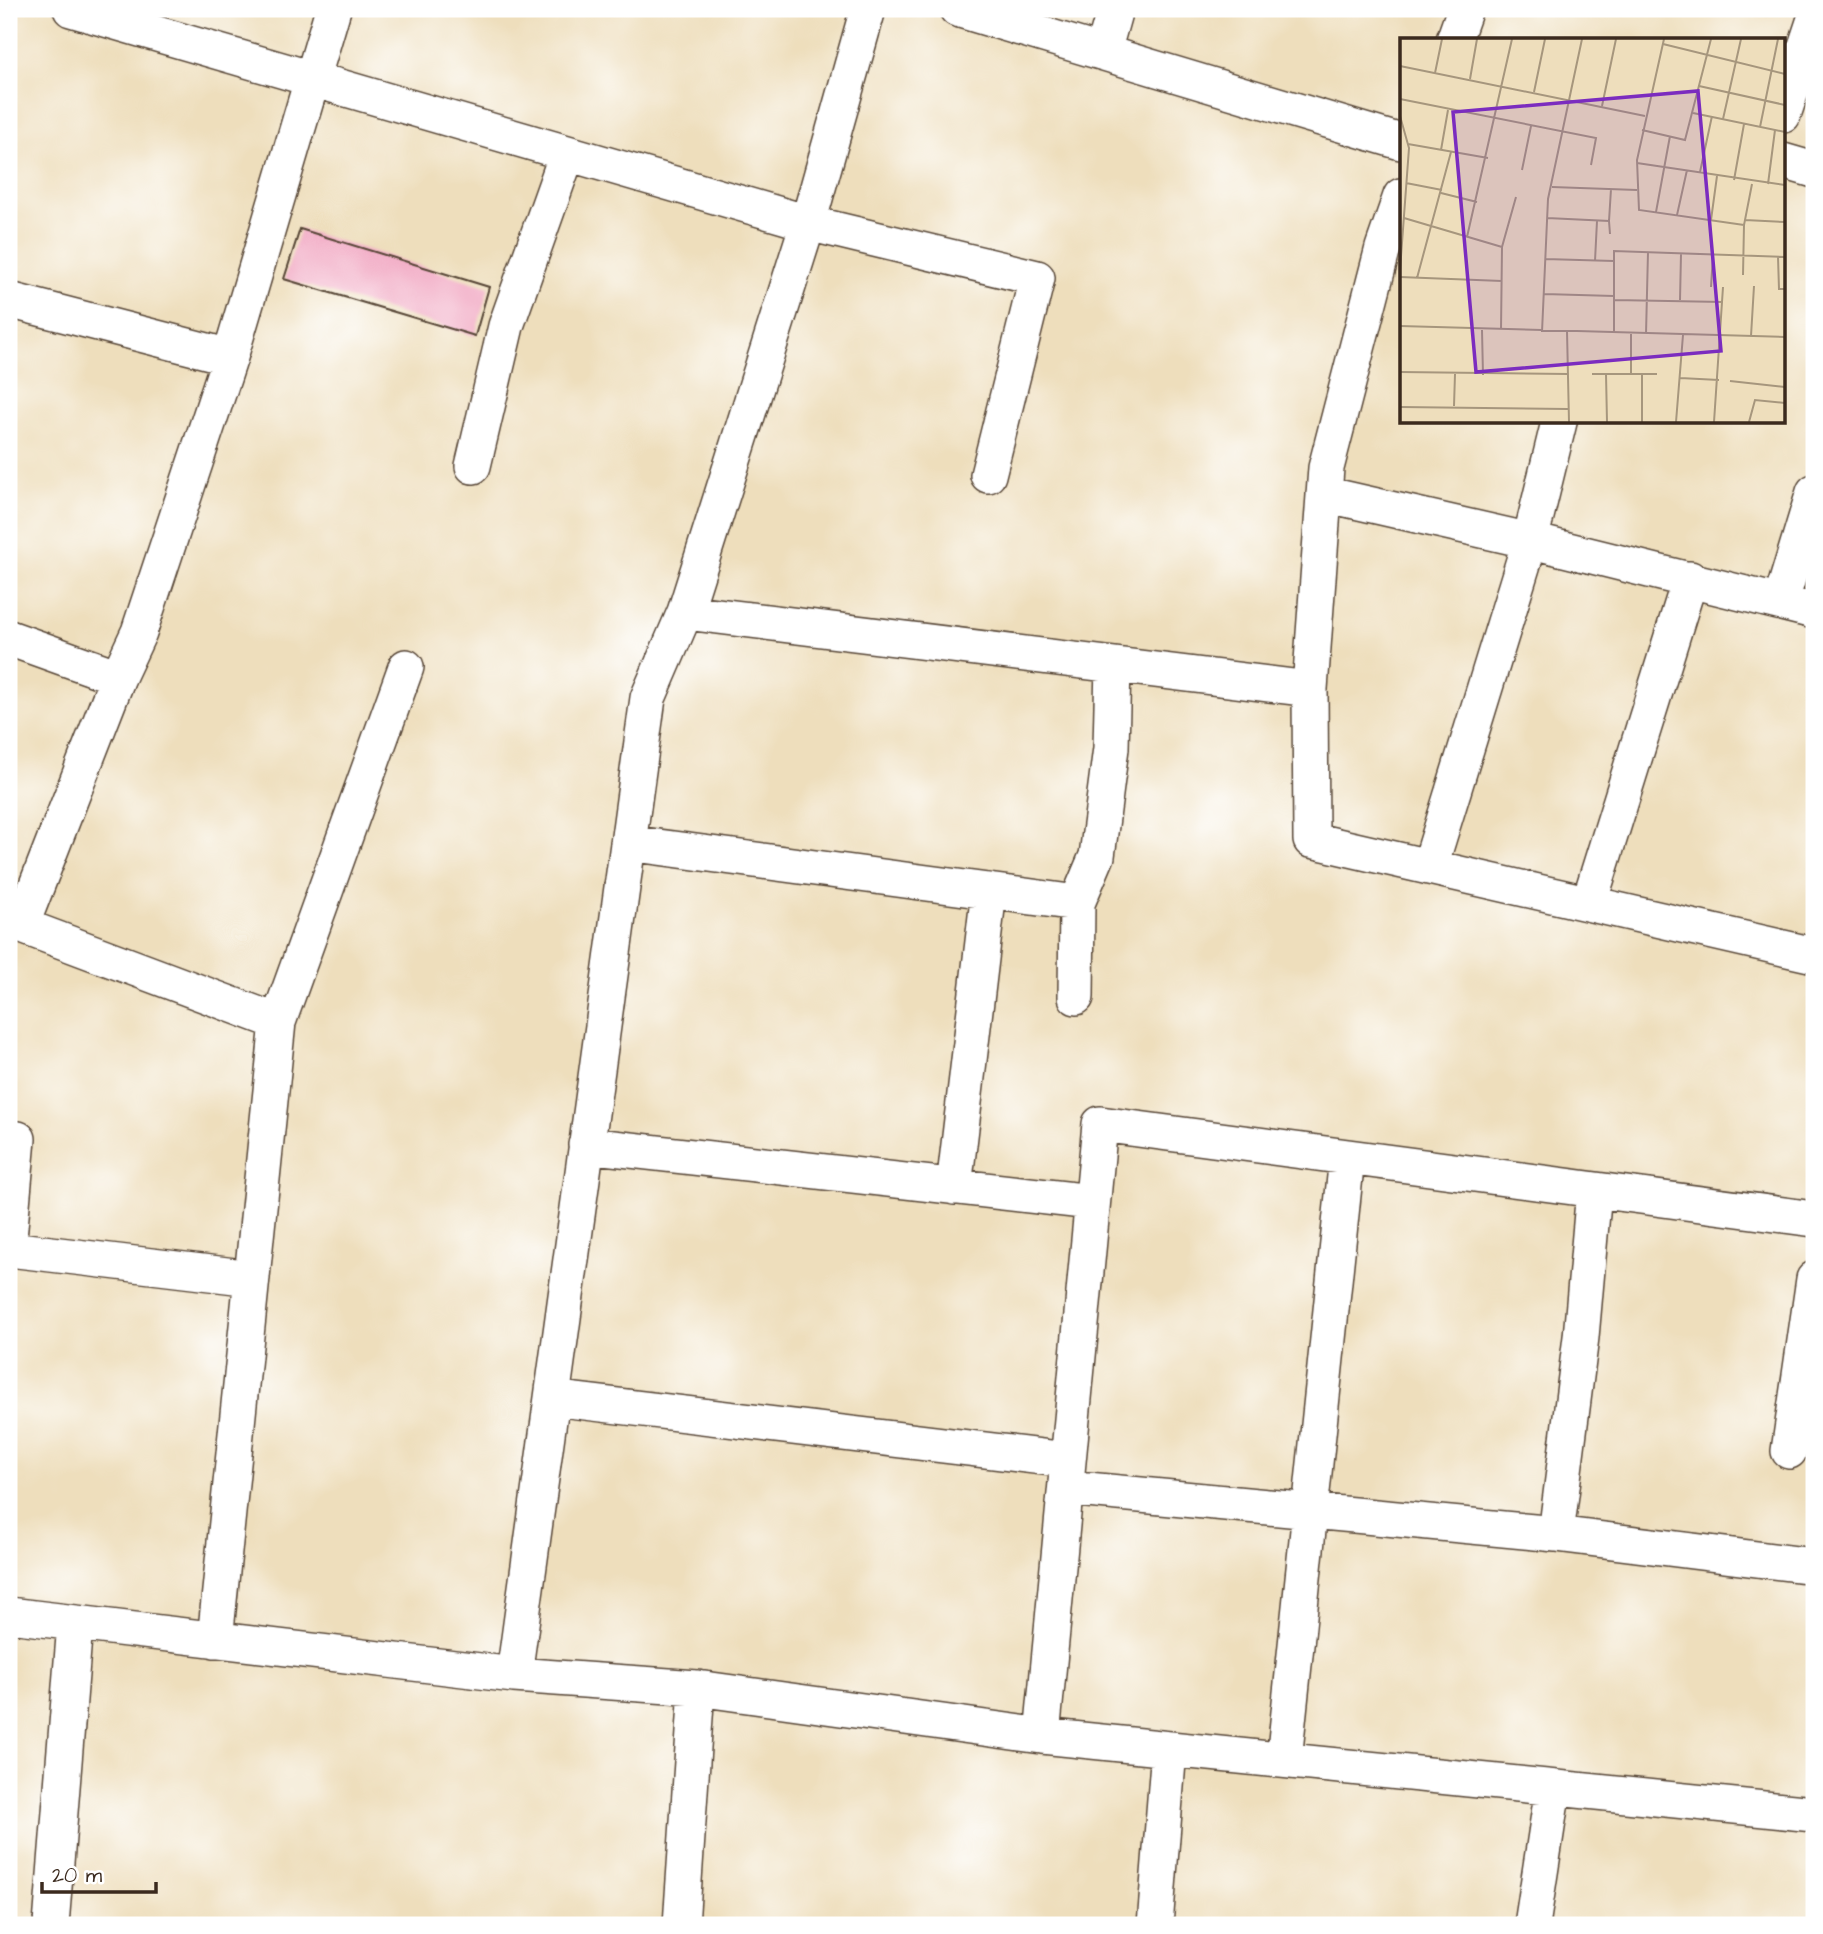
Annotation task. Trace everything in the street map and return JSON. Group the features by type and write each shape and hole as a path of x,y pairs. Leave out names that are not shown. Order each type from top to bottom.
{"street":[{"path":"71,9 808,223 1037,278 988,475"},
{"path":"278,1022 15,924 139,632 230,357 333,9"},
{"path":"514,1675 648,698 685,612 808,223 868,9"},
{"path":"957,9 1400,142"},
{"path":"1103,52 1115,9"},
{"path":"1455,38 1465,9"},
{"path":"1784,112 1814,22"},
{"path":"473,466 506,326 567,154"},
{"path":"1784,161 1814,170"},
{"path":"1400,202 1392,251 1326,468 1310,689 1311,840 1814,955"},
{"path":"9,300 230,357"},
{"path":"1430,866 1530,541 1559,424"},
{"path":"1781,601 1814,492"},
{"path":"1324,494 1690,579 1814,611"},
{"path":"1589,903 1690,579"},
{"path":"685,612 1310,689"},
{"path":"9,638 118,677"},
{"path":"1076,997 1077,903 1097,856 1111,748 1113,665"},
{"path":"215,1640 278,1022 406,667"},
{"path":"628,843 1077,903"},
{"path":"954,1186 989,891"},
{"path":"1042,1736 1100,1124 1814,1219"},
{"path":"9,1238 19,1139"},
{"path":"586,1145 1093,1202"},
{"path":"1284,1760 1347,1157"},
{"path":"1556,1534 1581,1337 1594,1190"},
{"path":"9,1248 252,1278"},
{"path":"1789,1451 1814,1279"},
{"path":"552,1398 1310,1510 1556,1534 1814,1566"},
{"path":"9,1615 514,1675 697,1688 1042,1736 1814,1814"},
{"path":"51,1925 75,1624"},
{"path":"681,1925 697,1688"},
{"path":"1155,1925 1169,1749"},
{"path":"1532,1925 1553,1788"}],"building":[{"path":"300,229 489,287 475,336 284,279"}]}
